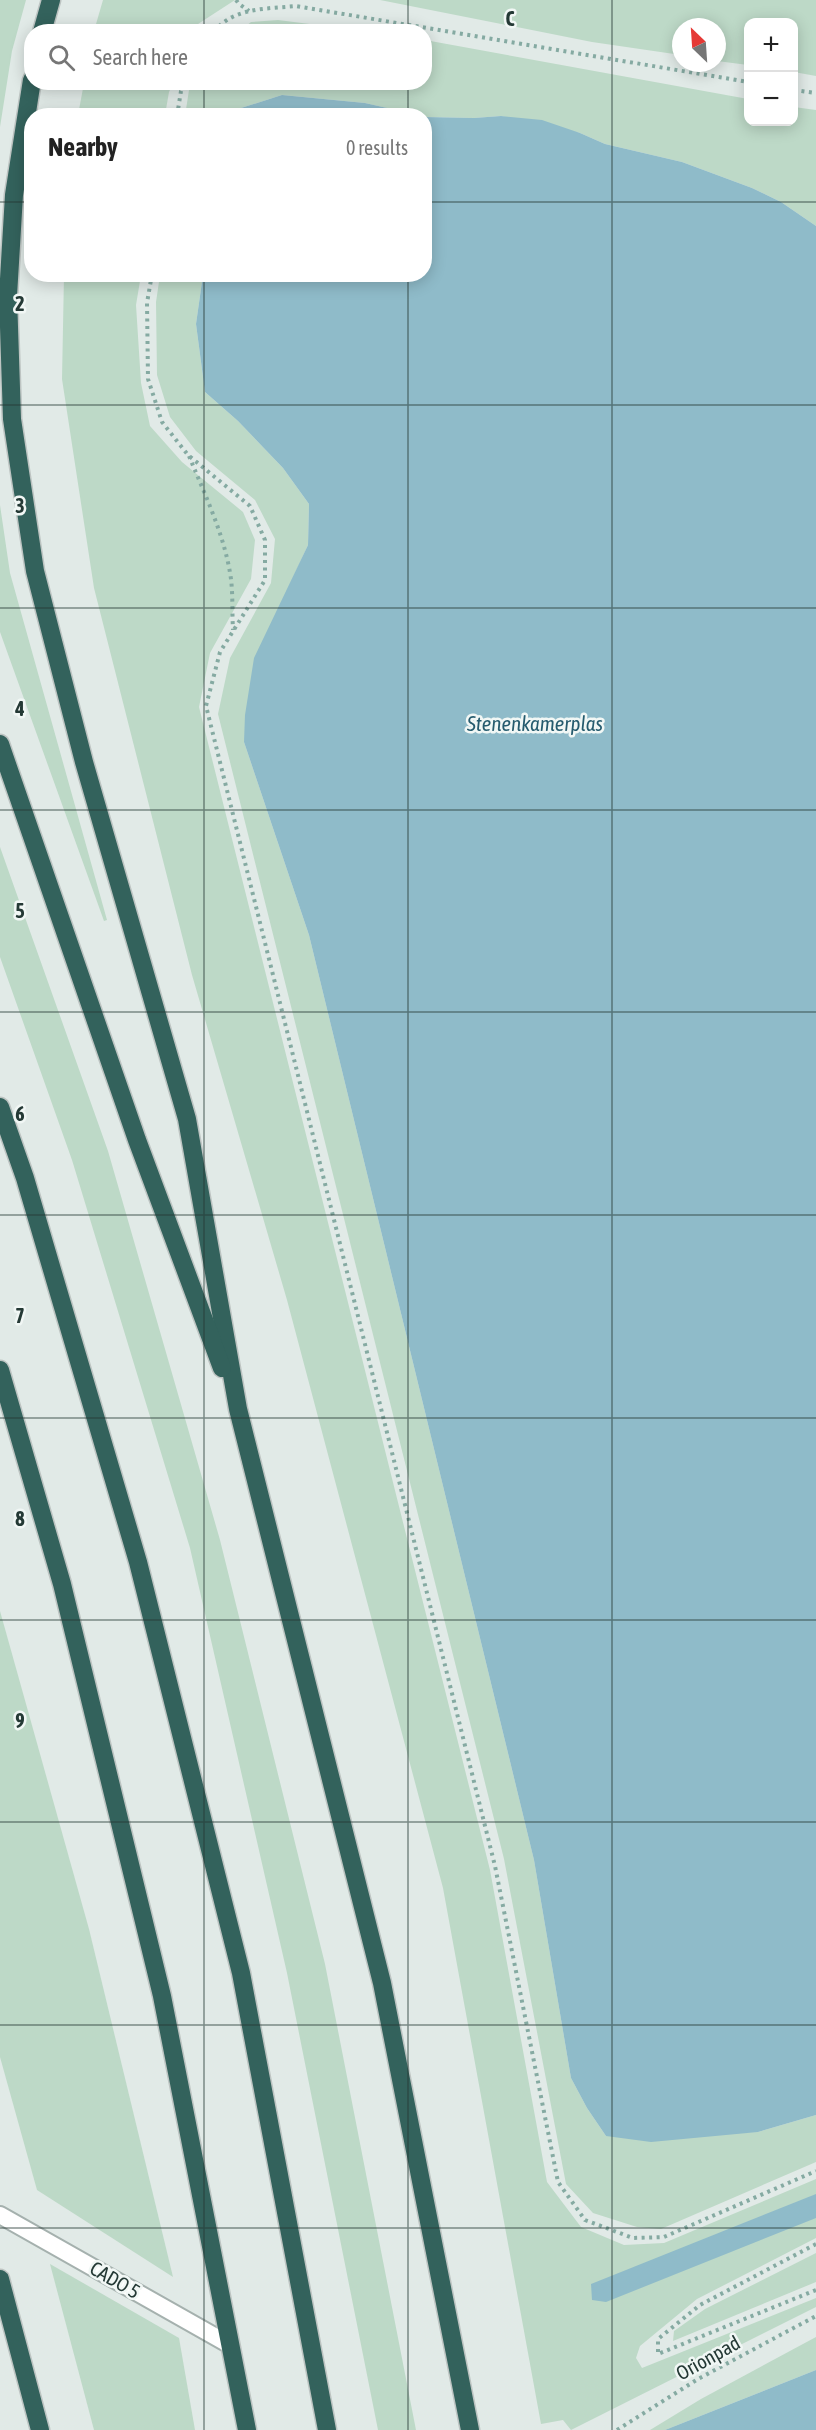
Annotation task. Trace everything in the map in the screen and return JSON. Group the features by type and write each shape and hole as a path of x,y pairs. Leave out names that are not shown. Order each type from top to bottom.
{"highway":[{"path":"44,24 51,0"},
{"path":"28,108 30,90"},
{"path":"24,131 14,195 8,296 12,419 35,571 84,762 187,1119 238,1409 382,1983 470,2425"},
{"path":"0,744 136,1140 238,1409"},
{"path":"0,1107 25,1178 138,1562 241,1973 327,2430"},
{"path":"0,1370 62,1584 162,1996 247,2430"},
{"path":"0,2279 40,2430"}],"lane":[{"name":"CADO 5","path":"0,2215 230,2345"}],"path":[{"path":"236,0 249,11"},
{"path":"223,24 235,14 296,6 403,24"},
{"path":"432,29 744,81"},
{"path":"178,108 181,90"},
{"path":"798,91 816,93"},
{"path":"151,282 147,303 148,379 162,422 188,455 249,506 265,540 265,580 220,652 206,706 495,1866 558,2182 585,2220 633,2238 664,2237 816,2171"},
{"path":"188,455 210,506 225,550 231,579 233,632"},
{"path":"816,2244 700,2305 658,2339 658,2354 816,2290"},
{"name":"Orionpad","path":"617,2430 698,2379 816,2316"}],"green space":[{"path":"0,0 26,0 12,51 0,127"},
{"path":"103,0 235,0 198,24 96,24"},
{"path":"380,0 816,0 816,76 798,73 798,18 744,18 744,64 726,62 726,18 672,18 672,54 592,42"},
{"path":"278,20 310,24 249,24"},
{"path":"432,41 744,98 744,126 798,126 798,108 816,110 816,226 781,202 752,188 682,162 605,144 580,133 501,116 432,117 432,108 387,108 365,103 282,95 241,108 186,108 189,90 432,90"},
{"path":"83,90 170,90 166,108 79,108"},
{"path":"64,282 140,282 136,305 141,383 150,426 182,462 243,512 255,540 251,579 210,653 199,707 490,1870 547,2182 581,2227 624,2245 664,2243 816,2179 816,2238 697,2299 640,2346 636,2358 642,2368 816,2298 816,2307 571,2430 563,2420 541,2424 443,1888 287,1300 192,975 94,588 62,379"},
{"path":"159,282 202,282 196,324 205,392 238,421 283,468 309,504 308,545 290,584 244,742 309,935 534,1860 571,2078 587,2108 606,2136 758,2132 816,2115 816,2162 661,2229 637,2227 593,2213 566,2184 504,1859 218,714 230,658 271,583 275,539 255,500 196,451 170,417 157,375 156,302"},
{"path":"0,505 10,573 107,920 104,921 0,632"},
{"path":"0,847 108,1151 220,1540 325,1964 416,2430 378,2430 287,1973 190,1548 72,1160 0,957"},
{"path":"0,1611 89,1929 173,2277 37,2190 0,2057"},
{"path":"816,2253 816,2282 673,2341 674,2331 705,2309"},
{"path":"50,2264 179,2338 195,2430 94,2430"},
{"path":"816,2337 816,2370 665,2430 650,2430 701,2399"}],"water":[{"path":"282,95 365,103 387,108 241,108"},
{"name":"Stenenkamerplas","path":"501,116 542,120 605,144 682,162 752,188 781,202 816,226 816,2115 758,2132 651,2142 606,2136 587,2108 571,2078 534,1860 309,935 244,742 245,715 254,658 308,545 309,504 283,468 238,421 205,392 196,324 202,282 432,282 432,117"},
{"path":"816,2194 816,2218 606,2302 592,2300 591,2284"},
{"path":"816,2370 816,2430 665,2430"}]}
